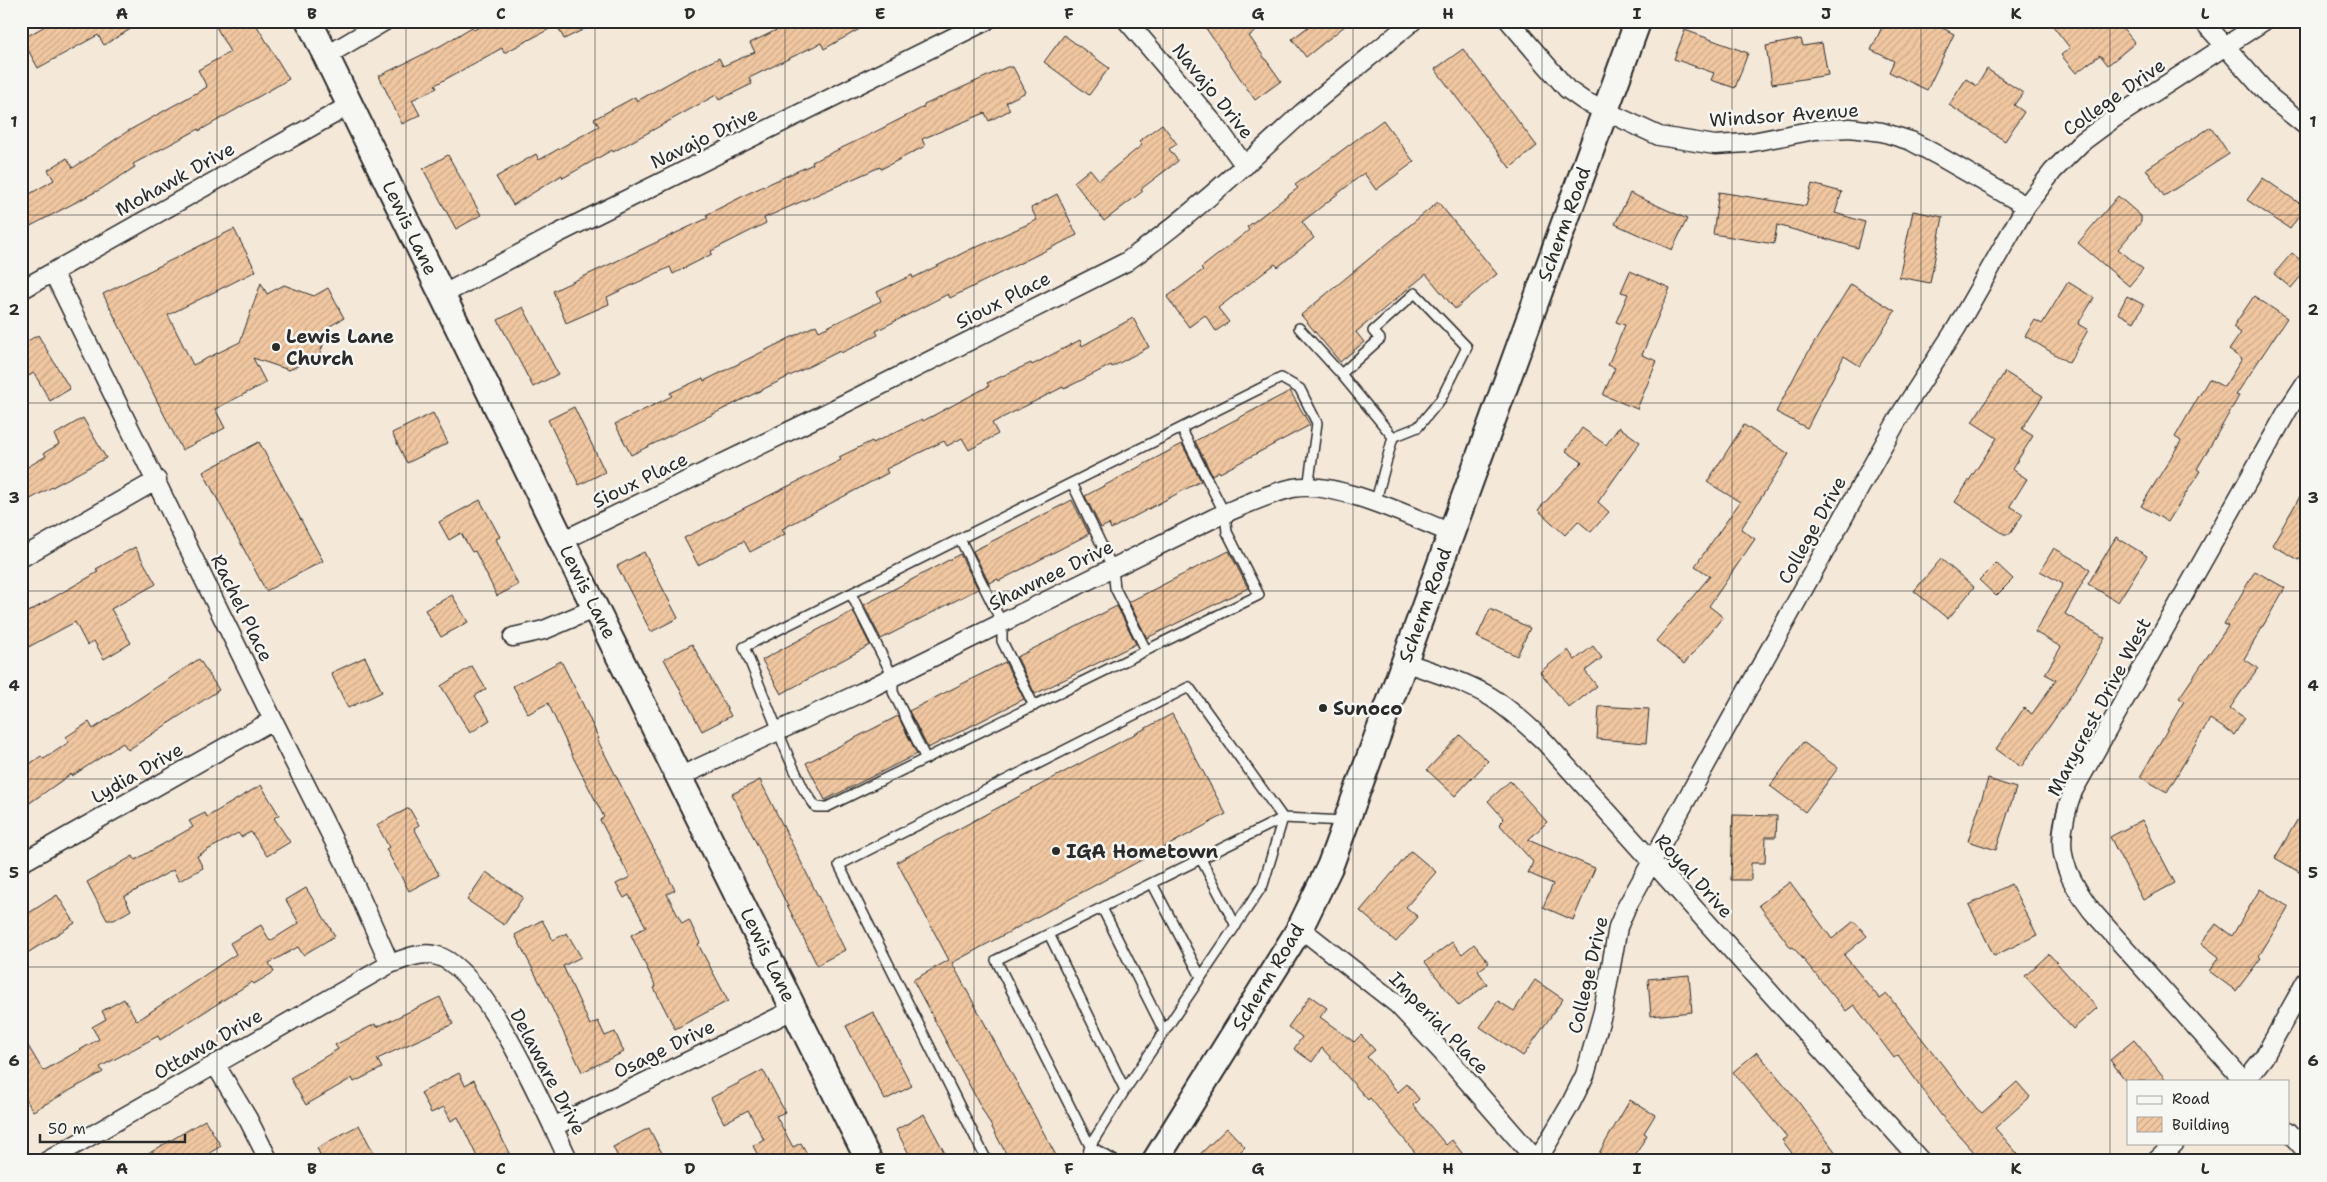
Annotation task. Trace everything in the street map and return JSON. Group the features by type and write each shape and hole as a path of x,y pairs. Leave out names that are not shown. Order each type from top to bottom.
{"street":[{"name":"Lewis Lane","path":"310,21 562,541 869,1161"},
{"path":"326,56 385,21"},
{"name":"Navajo Drive","path":"442,295 558,234 986,21"},
{"name":"Navajo Drive","path":"1127,21 1217,127 1245,166"},
{"name":"Sioux Place","path":"562,541 806,423 1126,262 1162,237 1303,113 1413,21"},
{"name":"Windsor Avenue","path":"1509,21 1567,89 1584,101 1659,136 1716,145 1747,143 1816,130 1850,128 1882,132 1911,141 2026,206"},
{"name":"Scherm Road","path":"1154,1161 1300,928 1330,866 1638,21"},
{"path":"2203,21 2271,98 2306,126"},
{"name":"College Drive","path":"1537,1161 1570,1105 1584,1075 1603,1011 1618,928 1626,908 1902,412 1957,327 2026,206 2053,171 2082,142 2264,21"},
{"name":"Mohawk Drive","path":"21,290 350,105"},
{"name":"Rachel Place","path":"53,272 346,865 390,964"},
{"name":"Marycrest Drive West","path":"2243,1080 2092,911 2076,890 2065,868 2061,843 2064,817 2073,791 2289,408 2306,382"},
{"path":"21,558 157,480"},
{"name":"Shawnee Drive","path":"679,777 893,677 1225,514 1270,494 1295,488 1343,492 1451,533"},
{"path":"513,637 544,630 596,608"},
{"name":"Royal Drive","path":"1404,662 1466,684 1490,697 1518,716 1545,742 1921,1161"},
{"name":"Lydia Drive","path":"21,863 273,720"},
{"name":"Imperial Place","path":"1300,928 1398,1005 1443,1053 1537,1161"},
{"name":"Delaware Drive","path":"390,964 411,957 434,954 442,957 465,973 507,1033 569,1161"},
{"name":"Ottawa Drive","path":"47,1161 390,964"},
{"path":"2245,1080 2264,1057 2306,981"},
{"name":"Osage Drive","path":"553,1127 795,1009"},
{"path":"215,1064 248,1119 269,1161"},
{"path":"2290,1133 2306,1151"},
{"path":"2156,1161 2174,1144"}],"lane":[{"path":"1342,374 1380,338 1373,331 1415,293 1467,347 1441,399 1418,427 1393,437"},
{"path":"1299,328 1342,374 1393,437"},
{"path":"1181,428 1225,514 1228,532 1259,595 827,807 816,807 804,790 744,647 960,538 1281,378 1300,389 1317,423 1308,488"},
{"path":"1375,504 1393,437"},
{"path":"1072,483 1113,569 1115,588 1146,650"},
{"path":"960,538 1002,623 1002,640 1034,706"},
{"path":"850,594 893,677 893,692 926,759"},
{"path":"987,1161 839,865 1189,687 1283,818"},
{"path":"1086,1161 1090,1146 1124,1090 1263,885 1283,818"},
{"path":"1115,1161 1090,1146 996,960 1283,818 1346,821"},
{"path":"1201,859 1236,926"},
{"path":"1152,883 1200,977"},
{"path":"1102,908 1164,1031"},
{"path":"1049,934 1124,1090"}],"building":[{"path":"54,21 144,21 104,45 98,35 38,68 22,39"},
{"path":"213,21 254,21 289,79 199,131 199,129 133,164 135,167 101,189 21,231 21,199 54,180 48,170 67,158 73,168 128,131 207,87 198,70 230,52"},
{"path":"490,21 601,21 564,39 557,25 504,53 502,48 435,85 437,88 412,100 420,115 402,124 379,76 442,45 472,27 474,30"},
{"path":"795,21 874,21 824,49 821,43 749,78 752,84 719,100 716,95 563,178 562,175 513,205 496,177 536,154 539,160 599,126 594,119 635,97 637,101 689,72 719,58 723,66 755,52 750,43"},
{"path":"1201,21 1270,21 1249,36 1281,81 1255,100"},
{"path":"1316,21 1351,21 1306,57 1292,39"},
{"path":"1885,21 1929,21 1954,34 1927,90 1889,72 1894,61 1871,50"},
{"path":"2049,21 2117,21 2135,43 2108,65 2100,55 2076,73 2061,55 2070,48"},
{"path":"1685,30 1748,53 1735,88 1711,80 1714,73 1674,59"},
{"path":"1064,35 1109,68 1089,95 1044,62"},
{"path":"1801,39 1803,46 1822,43 1828,75 1772,84 1766,46"},
{"path":"1463,49 1537,146 1510,168 1435,69"},
{"path":"1007,67 1013,67 1026,92 1006,102 1010,110 989,121 985,113 922,139 925,146 881,169 880,167 764,218 766,223 711,251 712,254 673,274 670,267 607,297 609,304 566,323 553,291 708,218 706,215 751,192 813,164 812,162 924,107 924,105"},
{"path":"1987,69 2023,93 2014,105 2024,112 2005,141 1949,105 1966,79 1977,86"},
{"path":"1383,120 1414,162 1376,190 1364,173 1302,222 1314,238 1278,267 1275,264 1218,308 1229,322 1216,331 1205,315 1189,327 1167,297 1203,270 1201,268 1249,230 1247,227 1298,188 1295,185"},
{"path":"1162,124 1177,144 1169,149 1178,161 1141,189 1143,191 1104,221 1074,182 1090,169 1099,180 1142,145 1139,141"},
{"path":"2211,127 2229,154 2164,196 2146,169"},
{"path":"448,155 481,215 456,229 423,169"},
{"path":"2263,178 2305,207 2290,229 2247,200"},
{"path":"1812,184 1842,192 1835,213 1865,222 1858,248 1777,225 1774,244 1713,234 1719,192 1806,206"},
{"path":"1630,193 1687,219 1672,250 1615,224"},
{"path":"1057,194 1077,235 950,298 948,294 876,331 878,335 841,353 840,351 631,455 615,424 672,396 670,393 703,378 704,381 816,325 819,331 881,301 877,292 912,275 913,278 975,247 1037,220 1031,208"},
{"path":"2118,196 2141,216 2141,222 2118,249 2143,269 2129,286 2078,243"},
{"path":"1438,202 1497,274 1455,309 1426,274 1356,332 1364,342 1340,362 1301,315"},
{"path":"1913,211 1943,217 1930,283 1899,277"},
{"name":"Lewis Lane Church","path":"234,229 256,271 168,315 193,365 240,342 261,283 267,294 284,285 314,296 328,288 344,318 330,326 319,356 289,370 253,358 266,383 215,409 225,428 182,450 103,294"},
{"path":"2292,253 2306,265 2306,270 2291,288 2274,274"},
{"path":"1630,271 1670,288 1642,355 1657,361 1637,409 1603,395 1615,368 1608,365 1625,325 1616,322 1628,294 1621,292"},
{"path":"2068,282 2094,298 2078,324 2088,330 2069,363 2025,336 2035,320 2042,324"},
{"path":"1851,284 1895,311 1860,366 1844,356 1807,428 1776,412 1801,364"},
{"path":"2127,296 2144,305 2134,322 2118,313"},
{"path":"2254,296 2287,318 2236,395 2239,396 2197,469 2200,471 2168,522 2141,506 2181,441 2175,437 2209,379 2224,387 2242,359 2229,350 2241,333 2233,327"},
{"path":"523,307 558,374 533,387 498,320"},
{"path":"1133,318 1149,347 1112,367 1111,365 1064,389 1063,387 992,423 998,434 969,450 962,438 947,446 944,441 886,469 888,473 782,529 785,534 750,552 744,541 698,565 684,538 841,460 839,457 922,419 923,421 989,386 987,383 1031,363 1032,365 1080,340 1082,346"},
{"path":"38,335 70,389 50,401 34,373 21,380 21,345"},
{"path":"2005,372 2043,396 2022,429 2033,436 2012,469 2027,479 2010,506 2023,514 2010,534 2004,534 1955,502 1997,438 1972,422"},
{"path":"1290,391 1310,425 1220,473 1219,471 1212,475 1195,441"},
{"path":"574,407 605,472 579,485 548,420"},
{"path":"433,413 448,443 407,463 392,433"},
{"path":"83,418 106,458 21,504 21,471 46,456 44,453 59,444 54,435"},
{"path":"1744,425 1789,454 1741,529 1755,539 1709,606 1723,617 1684,664 1656,641 1710,576 1695,566 1740,502 1707,482"},
{"path":"1619,427 1640,442 1598,502 1609,512 1591,532 1578,521 1565,535 1538,510 1582,462 1566,451 1582,428 1606,445"},
{"path":"259,442 323,561 266,591 203,472"},
{"path":"1182,444 1201,481 1111,529 1109,524 1101,528 1085,496"},
{"path":"2306,486 2306,548 2299,560 2272,545"},
{"path":"480,500 500,537 496,539 518,585 497,596 475,551 472,552 461,533 449,540 439,522"},
{"path":"1072,500 1089,534 999,581 998,579 989,583 973,551"},
{"path":"2116,537 2147,556 2118,602 2088,584"},
{"path":"135,547 156,584 111,609 131,643 104,659 94,641 87,645 75,622 21,651 21,616 98,572 96,569"},
{"path":"2054,548 2090,569 2065,614 2105,638 2068,700 2021,767 1996,749 2024,708 2032,714 2056,680 2045,674 2061,647 2035,632 2063,584 2040,571"},
{"path":"1229,551 1248,588 1147,638 1129,602"},
{"path":"644,552 678,618 651,632 617,566"},
{"path":"960,554 978,589 881,639 864,605"},
{"path":"1941,559 1974,587 1948,619 1914,591"},
{"path":"1996,563 2013,579 1996,596 1979,580"},
{"path":"2255,571 2285,588 2244,659 2258,668 2230,708 2245,718 2234,735 2210,719 2167,792 2140,777 2184,701 2179,698 2228,626 2224,624"},
{"path":"452,595 468,622 441,637 425,610"},
{"path":"1117,606 1136,644 1035,694 1017,657"},
{"path":"1490,609 1530,628 1517,656 1477,637"},
{"path":"853,611 870,645 781,694 762,660"},
{"path":"692,644 731,716 702,731 664,659"},
{"path":"1593,646 1602,658 1585,671 1597,686 1569,708 1540,672 1568,650 1575,660"},
{"path":"365,657 382,692 348,708 331,673"},
{"path":"199,659 219,690 128,750 123,743 72,776 71,774 21,809 21,770 41,756 44,759 69,742 66,737 89,722 93,729"},
{"path":"561,661 599,739 597,739 675,890 667,894 682,924 689,920 700,943 698,944 728,1001 675,1029 654,988 656,987 631,935 646,927 629,895 624,898 616,884 630,877 600,820 604,817 548,703 528,714 513,686"},
{"path":"1005,662 1024,699 928,748 909,711"},
{"path":"472,666 486,689 475,696 490,720 470,733 441,686"},
{"path":"1599,706 1649,709 1646,743 1597,739"},
{"path":"1172,714 1226,814 952,963 1059,1161 1010,1161 913,980 949,960 897,862"},
{"path":"898,716 917,754 825,800 806,763"},
{"path":"1460,735 1488,761 1455,796 1427,770"},
{"path":"1803,742 1838,768 1805,812 1770,786"},
{"path":"1988,779 2016,788 1996,850 1968,841"},
{"path":"760,780 845,950 817,965 732,794"},
{"path":"1510,781 1547,822 1528,840 1595,868 1573,920 1543,907 1553,884 1528,873 1533,862 1499,824 1504,819 1488,801"},
{"path":"261,785 279,815 274,818 290,842 267,856 251,832 241,837 238,833 197,856 203,868 179,881 173,870 124,897 131,910 114,920 107,920 87,882 133,856 135,860 193,827 189,821 205,813 207,817"},
{"path":"2306,805 2306,876 2275,858"},
{"path":"409,808 419,825 414,828 439,875 409,891 386,849 389,847 377,825"},
{"path":"1733,815 1777,816 1776,837 1766,837 1765,863 1751,863 1751,880 1731,880"},
{"path":"2142,820 2175,883 2143,900 2110,837"},
{"path":"1411,851 1436,872 1406,907 1418,917 1396,942 1360,911"},
{"path":"486,872 523,897 504,925 467,900"},
{"path":"1790,882 1832,939 1854,921 1867,936 1844,955 1880,999 1887,994 1977,1109 1982,1113 2017,1082 2030,1097 1995,1128 2024,1161 1982,1161 1941,1115 1898,1055 1894,1058 1854,1005 1846,1011 1793,947 1791,948 1759,905"},
{"path":"2011,884 2037,935 1994,956 1969,905"},
{"path":"306,888 335,936 303,955 298,947 269,963 274,972 254,984 252,982 160,1040 158,1036 100,1067 103,1072 33,1111 21,1092 21,1034 43,1071 99,1039 92,1027 106,1019 102,1011 124,999 137,1021 236,954 230,943 261,925 270,941 299,923 286,900"},
{"path":"2260,889 2289,907 2259,956 2261,958 2236,991 2209,971 2219,957 2201,943 2216,924 2232,936"},
{"path":"57,895 75,923 21,957 21,918"},
{"path":"542,920 553,940 567,933 581,957 563,966 590,1025 598,1021 605,1036 615,1032 624,1052 582,1072 515,935"},
{"path":"1452,942 1462,954 1474,944 1489,963 1478,971 1487,984 1459,1006 1425,962"},
{"path":"2049,954 2097,1008 2073,1029 2025,976"},
{"path":"1689,975 1692,1012 1651,1016 1648,979"},
{"path":"1535,980 1563,999 1523,1056 1480,1027 1498,1001 1514,1011"},
{"path":"1310,996 1327,1008 1320,1017 1354,1042 1361,1035 1375,1050 1367,1057 1398,1092 1407,1084 1419,1099 1413,1105 1446,1145 1452,1140 1468,1161 1422,1161 1370,1098 1368,1100 1322,1048 1312,1062 1294,1049 1302,1037 1288,1027"},
{"path":"440,997 453,1024 377,1059 382,1068 354,1082 352,1078 306,1105 290,1078 338,1049 335,1045 375,1024 377,1027"},
{"path":"873,1012 912,1086 885,1100 846,1026"},
{"path":"2134,1040 2166,1080 2126,1081 2110,1060"},
{"path":"1757,1052 1797,1100 1842,1161 1798,1161 1782,1140 1787,1137 1733,1072"},
{"path":"763,1070 785,1112 776,1116 793,1147 801,1143 811,1161 761,1161 753,1146 764,1140 748,1110 724,1123 711,1098"},
{"path":"459,1073 465,1085 474,1080 509,1153 493,1161 479,1161 458,1117 451,1121 444,1107 431,1113 421,1093"},
{"path":"1630,1100 1655,1115 1644,1133 1647,1135 1632,1161 1612,1161 1599,1153"},
{"path":"924,1114 949,1161 913,1161 896,1130"},
{"path":"205,1120 221,1146 196,1161 136,1161"},
{"path":"359,1125 378,1161 323,1161 317,1148"},
{"path":"649,1128 666,1161 620,1161 613,1147"},
{"path":"1227,1128 1245,1147 1231,1161 1193,1161"}],"place":[{"name":"Lewis Lane Church","path":"276,347"},
{"name":"Sunoco","path":"1323,708"},
{"name":"IGA Hometown","path":"1056,851"}]}
